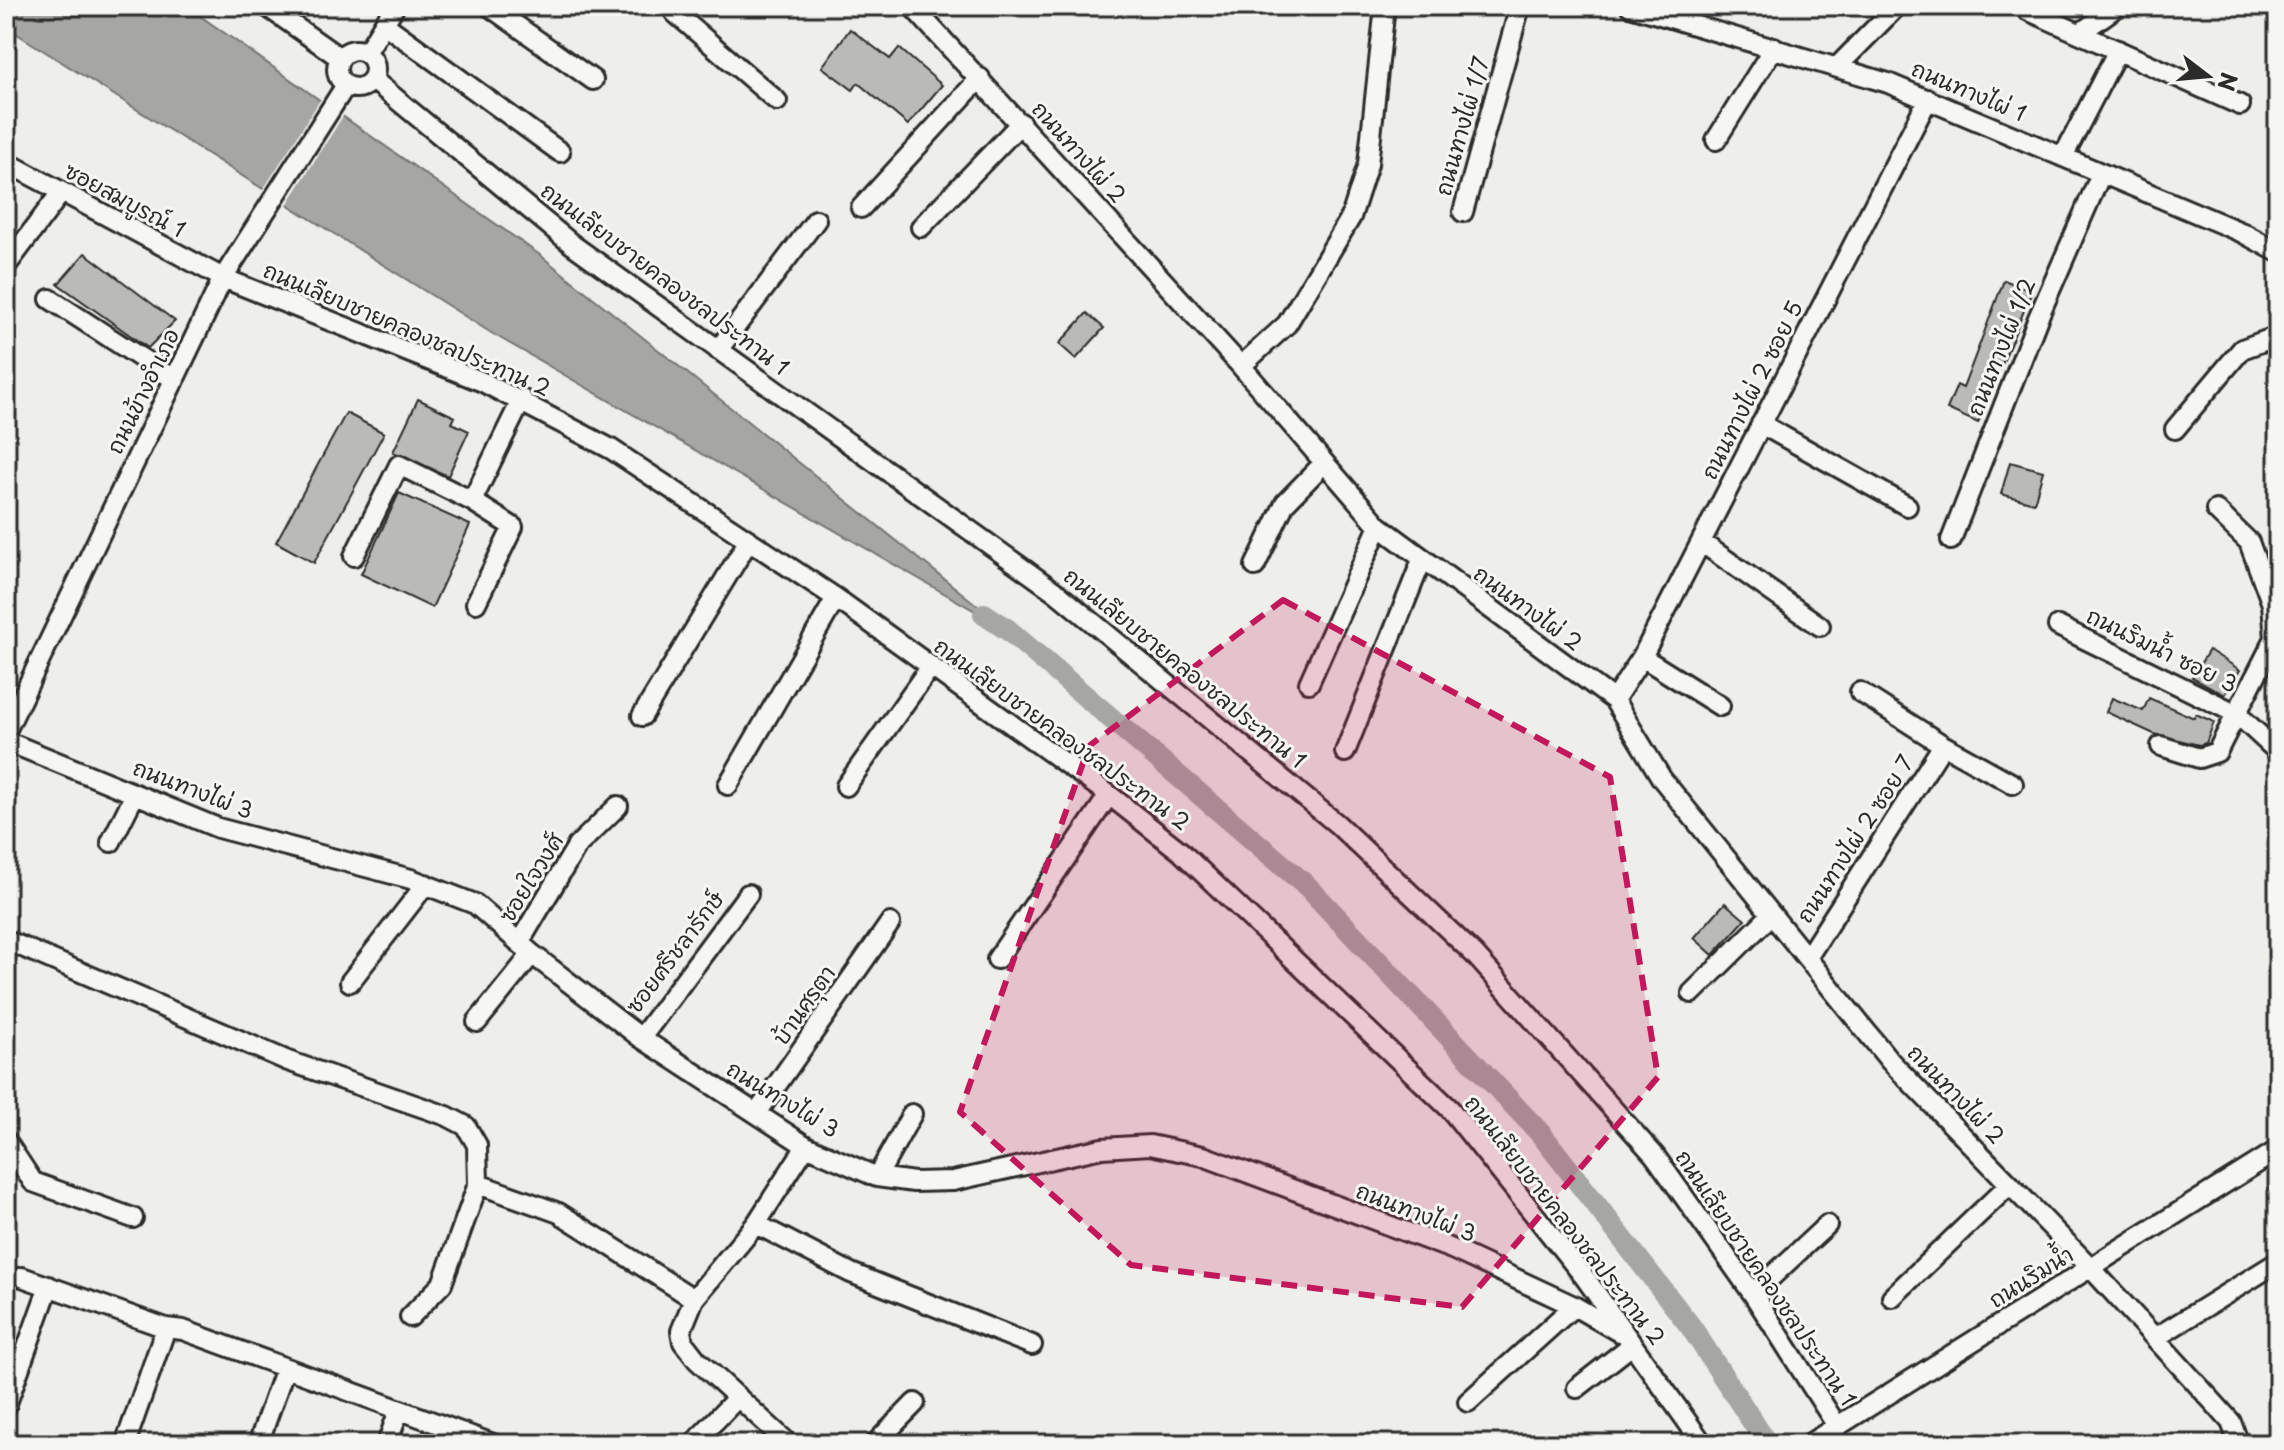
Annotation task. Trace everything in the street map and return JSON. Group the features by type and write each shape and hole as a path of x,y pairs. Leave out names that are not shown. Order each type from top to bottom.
{"street":[{"path":"266,6 340,58"},
{"path":"366,53 395,6"},
{"path":"489,6 593,80"},
{"path":"678,6 675,13 777,101"},
{"name":"ถนนทางไผ่ 2","path":"912,6 1241,366 1379,526 1614,700 1662,779 1890,1061 2155,1338 2231,1422 2239,1444"},
{"path":"1241,366 1287,324 1351,217 1368,164 1385,6"},
{"name":"ถนนทางไผ่ 1/7","path":"1463,212 1520,6"},
{"name":"ถนนทางไผ่ 1","path":"1630,6 1774,47 1928,99 2278,252"},
{"path":"1837,67 1897,6"},
{"path":"2080,33 2118,6"},
{"path":"2027,10 2240,105"},
{"path":"384,24 560,152"},
{"path":"1716,140 1774,47"},
{"path":"352,50 366,53 375,65 372,79 360,87 342,91 338,72 340,58 352,50"},
{"path":"2063,157 2118,50"},
{"path":"861,208 980,78"},
{"name":"ถนนเลียบชายคลองชลประทาน 1","path":"372,79 573,245 1057,593 1337,824 1474,954 1655,1156 1753,1294 1835,1428"},
{"name":"ถนนข้างอำเภอ","path":"6,731 223,278 342,91"},
{"name":"ถนนทางไผ่ 2 ซอย 5","path":"1614,700 1642,657 1928,99"},
{"path":"921,227 1021,123"},
{"name":"ซอยสมบูรณ์ 1","path":"6,162 60,194 223,278"},
{"name":"ถนนทางไผ่ 1/2","path":"1951,540 2038,318 2101,174"},
{"path":"6,266 60,194"},
{"path":"718,350 816,220"},
{"name":"ถนนเลียบชายคลองชลประทาน 2","path":"223,278 522,399 611,449 836,598 1109,795 1180,851 1450,1109 1586,1279 1703,1444"},
{"path":"50,299 175,380"},
{"path":"2175,429 2242,349 2278,336"},
{"path":"472,501 522,399"},
{"path":"1761,424 1907,506"},
{"path":"1255,566 1285,503 1324,463"},
{"path":"354,556 399,465 472,501 513,527 476,603"},
{"path":"2161,746 2188,756 2209,756 2217,752 2275,638 2272,604 2249,542 2216,510"},
{"path":"1309,683 1379,526"},
{"path":"642,716 749,540"},
{"path":"1701,542 1820,626"},
{"path":"1345,752 1422,560"},
{"path":"728,785 836,598"},
{"name":"ถนนริมน้ำ ซอย 3","path":"2058,626 2237,714 2278,752"},
{"path":"1642,657 1720,706"},
{"path":"846,786 931,666"},
{"path":"1860,692 1943,745 2013,784"},
{"name":"ถนนทางไผ่ 3","path":"6,741 218,828 426,884 475,904 525,948 641,1038 806,1146 877,1177 914,1182 953,1181 1102,1148 1150,1145 1203,1156 1452,1249 1574,1306 1629,1340"},
{"name":"ถนนทางไผ่ 2 ซอย 7","path":"1807,958 1943,745"},
{"path":"111,842 135,794"},
{"path":"997,959 1109,795"},
{"name":"ซอยใจวงศ์","path":"477,1022 525,948 577,846 618,806"},
{"path":"350,982 426,884"},
{"name":"ซอยศรีชลารักษ์","path":"641,1038 748,894"},
{"path":"1692,993 1770,916"},
{"name":"บ้านศรุตา","path":"757,1113 890,923"},
{"path":"6,940 271,1054 466,1126 477,1145 478,1184 442,1284 410,1317"},
{"path":"877,1177 912,1114"},
{"path":"6,1141 33,1182 133,1218"},
{"path":"789,1444 683,1342 682,1320 694,1299 756,1224 806,1146"},
{"name":"ถนนริมน้ำ","path":"1809,1444 2278,1150"},
{"path":"478,1184 559,1213 694,1299"},
{"path":"1892,1297 2009,1185"},
{"path":"756,1224 851,1273 1032,1345"},
{"path":"1753,1294 1827,1225"},
{"path":"2155,1338 2278,1262"},
{"path":"22,1277 166,1328 183,1330 493,1444"},
{"path":"6,1406 49,1286"},
{"path":"1468,1402 1574,1306"},
{"path":"125,1444 166,1328"},
{"path":"1577,1388 1629,1340"},
{"path":"258,1444 285,1368"},
{"path":"693,1444 738,1397"},
{"path":"875,1444 915,1403"},
{"path":"387,1444 399,1410"}],"highlighted area":[{"path":"1283,600 1610,777 1658,1077 1462,1307 1131,1265 960,1112 1089,746"}],"shaded area":[{"path":"6,6 186,6 540,255 1008,630 493,334 6,27"}],"pier":[{"path":"322,97 345,113 285,208 261,193"}],"building":[{"path":"850,29 890,59 899,48 942,85 908,125 858,83 853,90 822,67"},
{"path":"85,253 175,321 148,348 58,284"},
{"path":"2004,280 2032,291 1978,423 1947,409 1957,385 1963,388"},
{"path":"1087,313 1104,328 1076,359 1059,344"},
{"path":"418,399 455,417 452,423 469,431 448,476 393,452"},
{"path":"346,413 384,433 314,563 276,542"},
{"path":"2010,462 2043,471 2034,503 2001,494"},
{"path":"399,493 470,525 432,608 361,574"},
{"path":"2209,650 2240,670 2225,695 2192,677"},
{"path":"2112,698 2143,711 2149,698 2194,718 2196,714 2214,722 2206,743 2199,745 2154,734 2106,712"},
{"path":"1725,903 1745,920 1713,955 1694,938"}],"waterway":[{"path":"984,614 1008,630 1308,887 1541,1134 1691,1327 1767,1444"}]}
